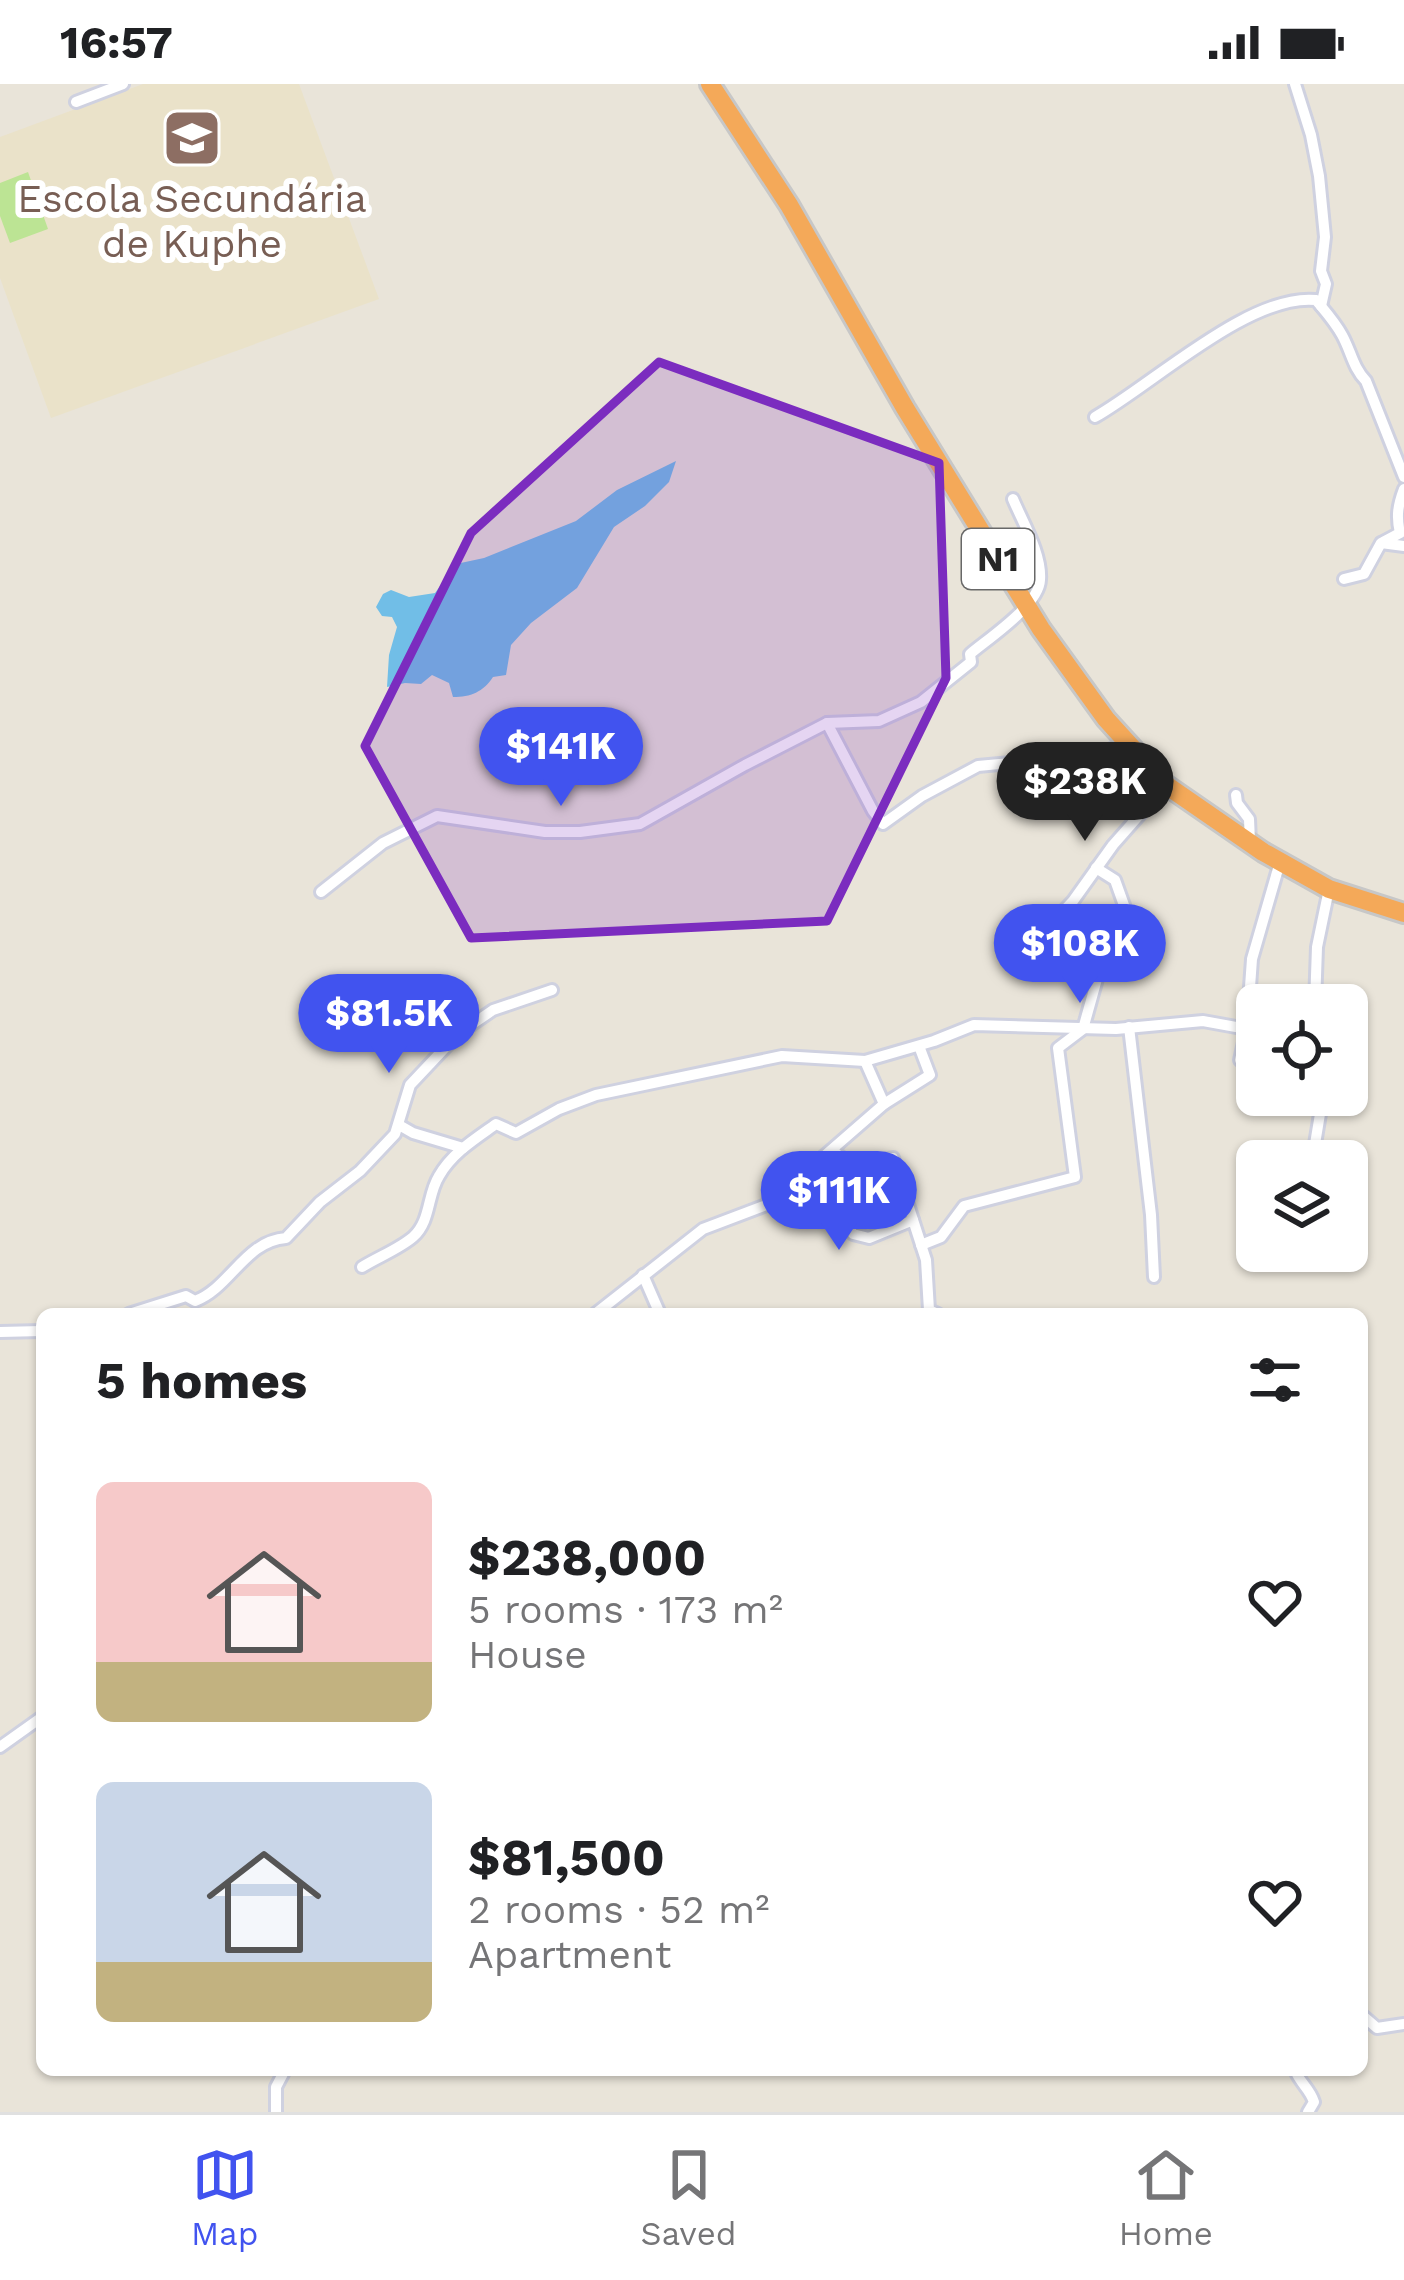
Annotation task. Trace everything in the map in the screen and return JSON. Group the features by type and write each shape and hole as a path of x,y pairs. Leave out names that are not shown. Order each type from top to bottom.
{"highway":[{"name":"N1","path":"710,84 789,205 905,408 1027,606 1106,719 1166,785 1250,843 1329,889 1404,913"}],"street":[{"path":"76,102 123,84"},
{"path":"1295,84 1319,176 1325,237 1321,271 1326,284 1321,306"},
{"path":"1095,417 1210,338 1268,309 1308,298 1316,300 1339,328 1404,477"},
{"path":"1344,579 1364,574 1381,543 1400,532 1396,520 1404,489"},
{"path":"321,892 382,843 437,816 544,832 640,824 827,723 879,721 921,702 971,662 970,654 1027,606 1041,584 1036,557 1013,500"},
{"path":"1381,543 1404,546"},
{"path":"827,723 884,824 922,796 978,766 1098,755 1127,742"},
{"path":"1041,935 1166,785"},
{"path":"1236,795 1249,819 1250,843"},
{"path":"1250,984 1252,958 1280,862"},
{"path":"921,1245 941,1237 964,1206 1075,1178 1058,1048 1082,1029 1109,936 1125,908 1114,880 1096,868"},
{"path":"1316,984 1317,947 1329,889"},
{"path":"148,1308 186,1296 195,1301 207,1297 254,1251 273,1239 286,1238 395,1134 410,1085 458,1034 493,1010 552,990"},
{"path":"362,1267 411,1239 431,1206 435,1180 452,1158 496,1124 516,1133 596,1095 782,1056 865,1061 974,1025 1082,1029 1203,1021 1236,1027"},
{"path":"1130,1028 1154,1277"},
{"path":"602,1308 703,1229 769,1204 884,1104 930,1075 920,1046"},
{"path":"865,1061 884,1104"},
{"path":"398,1125 464,1148"},
{"path":"833,1150 844,1162 857,1166 892,1158 926,1260 929,1308"},
{"path":"813,1166 854,1234 869,1238 913,1220"},
{"path":"643,1275 658,1308"},
{"path":"0,1332 36,1331"},
{"path":"0,1747 36,1721"},
{"path":"1368,2020 1377,2028 1404,2024"},
{"path":"276,2112 276,2087 282,2076"},
{"path":"1297,2076 1311,2092 1314,2102 1308,2112"}],"highlighted area":[{"path":"659,362 939,463 946,678 827,921 471,938 365,746 471,533"}],"shaded area":[{"path":"143,84 299,84 379,299 51,418 0,278 0,137"}],"green space":[{"path":"28,172 48,229 10,243 0,216 0,183"}],"water":[{"path":"676,461 669,482 614,527 577,588 511,645 506,675 493,677 481,690 459,697 453,697 449,683 432,675 421,684 387,687 397,627 392,617 382,616 376,607 383,594 391,590 409,597 435,593 456,564 484,558 576,521 617,490"}],"place":[{"name":"Escola Secundária de Kuphe","path":"192,138"}]}
